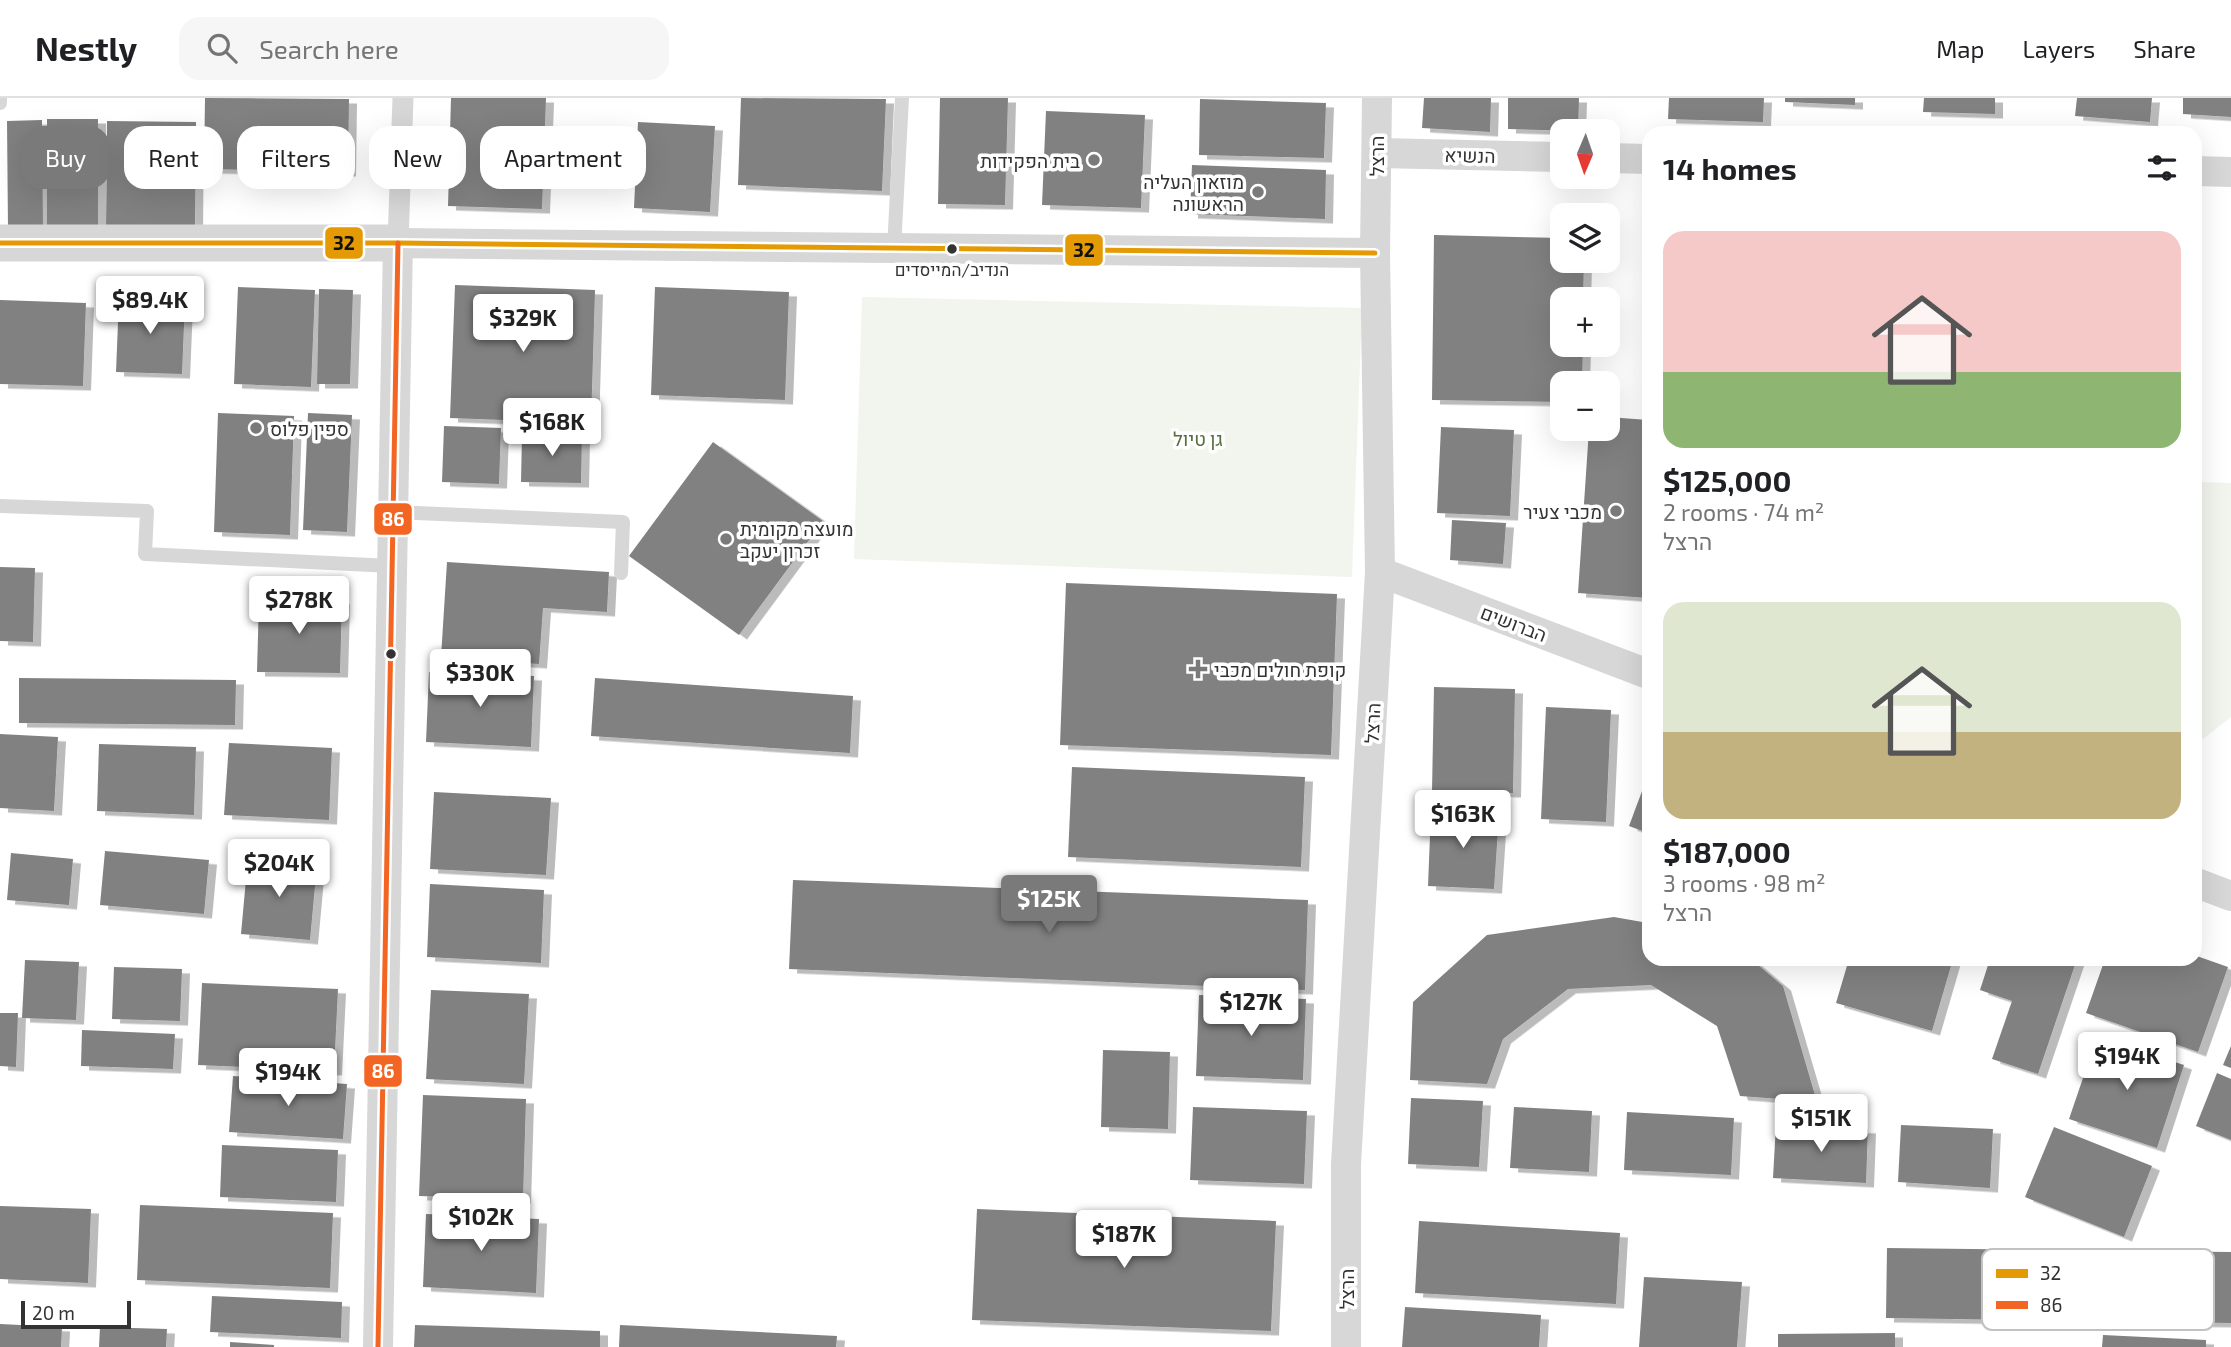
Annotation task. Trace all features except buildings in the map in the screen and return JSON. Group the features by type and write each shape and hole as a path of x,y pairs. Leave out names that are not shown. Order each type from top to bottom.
{"street":[{"path":"378,1347 391,566 403,98"},
{"name":"הרצל","path":"1346,1347 1346,1164 1380,572 1375,253 1377,98"},
{"name":"הנשיא","path":"1377,153 1550,157"},
{"path":"1620,158 1642,159"},
{"path":"2202,171 2231,172"},
{"path":"0,243 398,243 1375,253"},
{"name":"הברושים","path":"1380,572 1642,672"},
{"path":"2202,885 2231,896"}],"lane":[{"path":"894,249 902,98"},
{"path":"0,506 147,511 145,554 391,566"},
{"path":"393,512 623,522 621,573"}],"green space":[{"name":"גן טיול","path":"862,297 1362,308 1352,577 854,559"},
{"path":"2202,482 2231,483 2231,717 2202,740"}],"transit line":[{"name":"32","path":"0,243 398,243 1375,253"},
{"name":"86","path":"378,1347 398,243"}],"place":[{"name":"בית הפקידות","path":"1094,160"},
{"name":"מוזאון העליה הראשונה","path":"1258,192"},
{"name":"הנדיב/המייסדים","path":"952,249"},
{"name":"ספין פלוס","path":"256,428"},
{"name":"מכבי צעיר","path":"1616,511"},
{"name":"מועצה מקומית זכרון יעקב","path":"726,539"},
{"name":"קופת חולים מכבי","path":"1198,669"}]}
